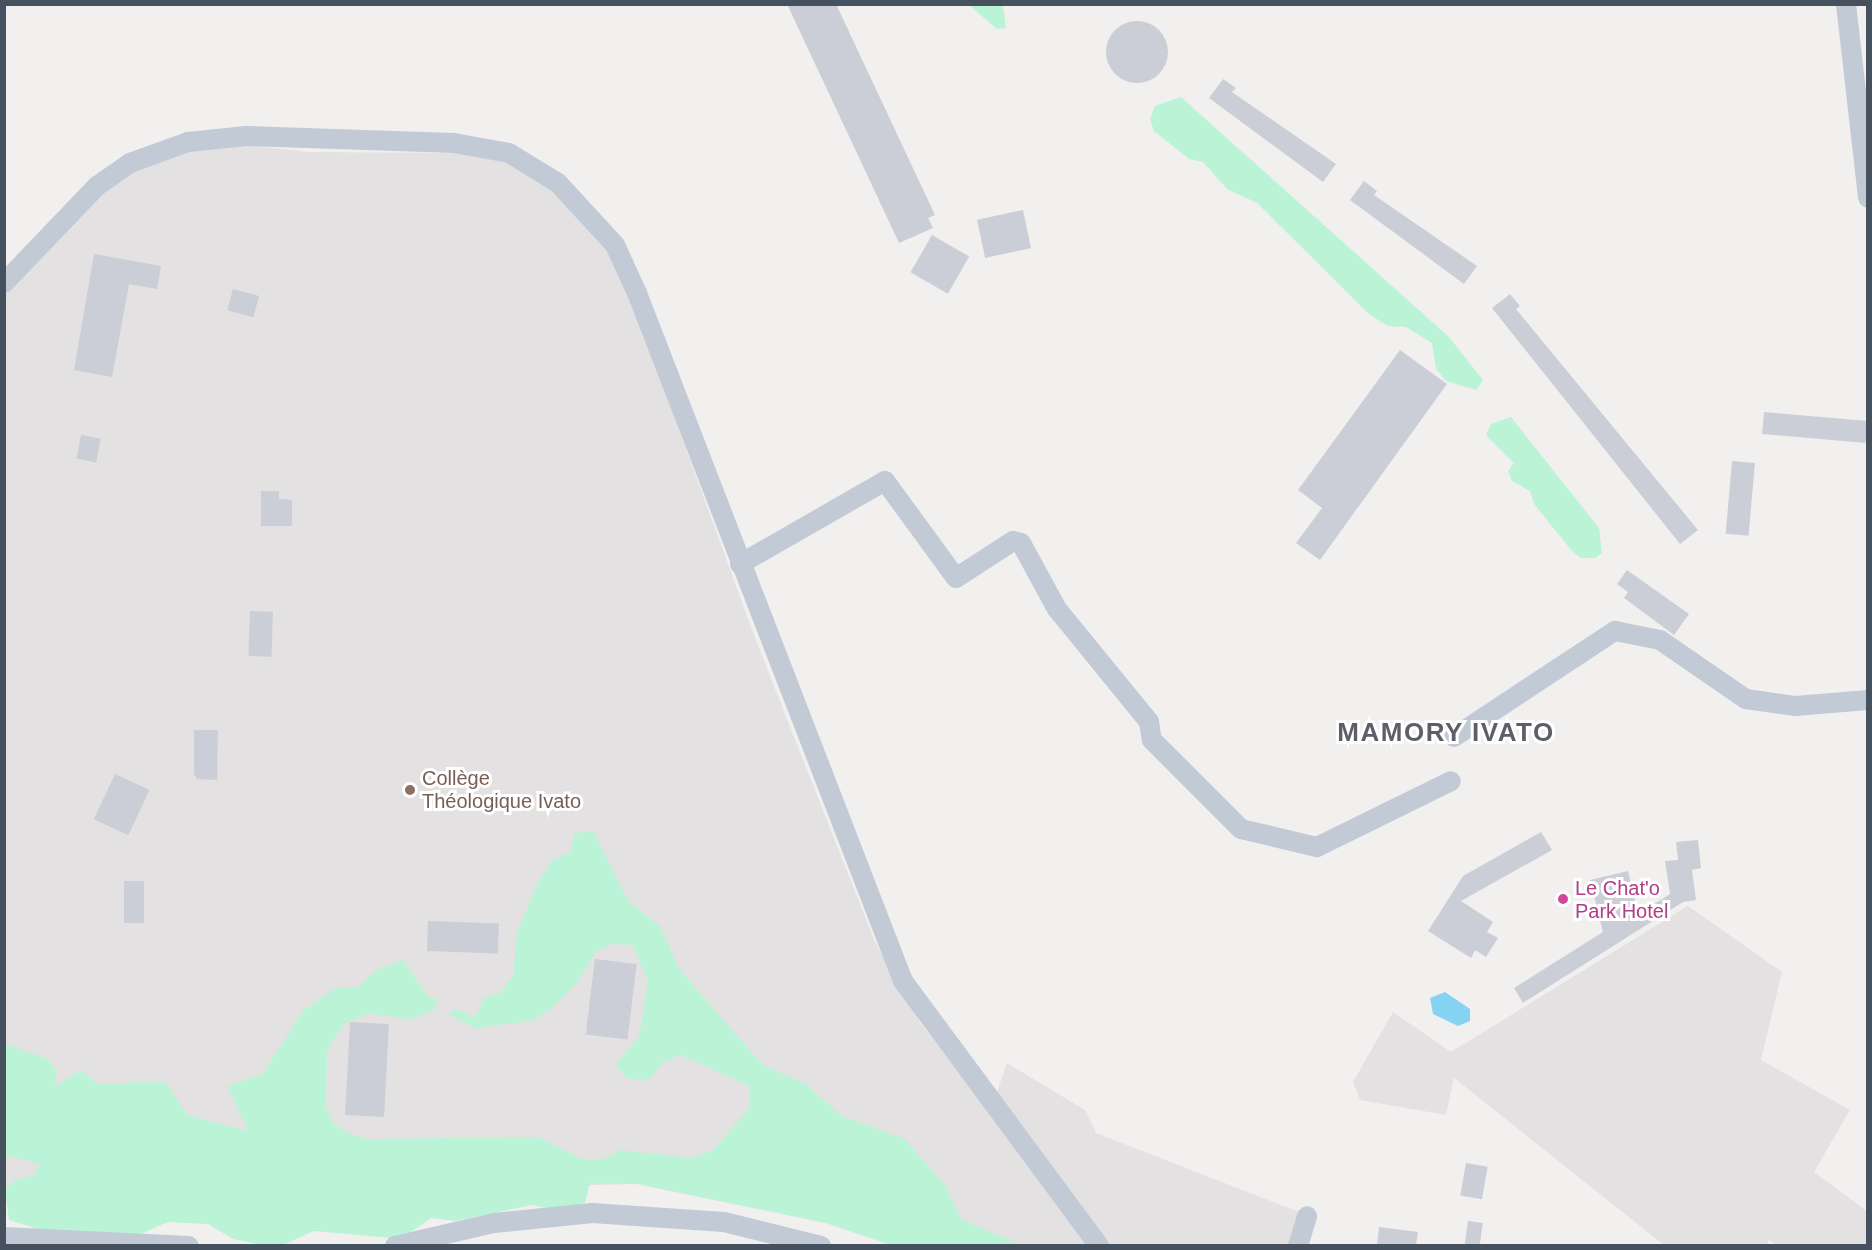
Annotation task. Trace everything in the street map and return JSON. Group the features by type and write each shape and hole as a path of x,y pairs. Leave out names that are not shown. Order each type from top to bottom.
{"street":[{"path":"1846,4 1868,198"},
{"path":"4,283 97,186 130,163 188,141 292,137 454,143 509,153 558,183 615,245 903,981 1099,1245"},
{"path":"740,564 885,481 956,578 1013,541 1021,543 1057,609 1149,722 1152,740 1242,829 1317,848 1451,781"},
{"path":"1454,737 1615,632 1660,640 1746,699 1795,706 1868,700"},
{"path":"395,1245 494,1223 592,1213 724,1222 820,1245"},
{"path":"1298,1245 1307,1216"},
{"path":"4,1237 189,1245"}],"shaded area":[{"name":"Collège Théologique Ivato","path":"246,145 309,152 455,153 505,162 550,188 606,245 629,292 755,638 875,942 921,1024 979,1097 996,1095 1007,1063 1085,1110 1096,1133 1299,1212 1289,1245 891,1245 826,1223 637,1184 5,1200 4,294 101,190 133,168 188,150"},
{"path":"1688,906 1782,972 1761,1060 1850,1110 1814,1172 1867,1211 1867,1245 1777,1245 1769,1240 1766,1245 1664,1245 1454,1078 1446,1115 1360,1100 1353,1082 1393,1012 1451,1052"}],"green space":[{"path":"969,5 1003,5 1006,28 997,29"},
{"path":"1181,97 1449,337 1483,380 1476,390 1446,381 1436,369 1432,343 1406,327 1388,326 1370,315 1257,203 1227,189 1203,162 1189,159 1154,131 1150,119 1155,106"},
{"path":"1511,417 1599,528 1602,553 1595,558 1581,558 1572,551 1534,504 1530,491 1512,481 1508,471 1514,463 1486,435 1491,424"},
{"path":"593,831 629,902 660,926 679,969 763,1065 804,1083 842,1116 905,1139 945,1185 962,1220 1022,1245 891,1245 826,1223 637,1184 590,1183 585,1203 558,1210 531,1205 456,1221 431,1218 401,1239 314,1231 283,1245 262,1245 233,1239 208,1224 168,1222 136,1236 60,1236 9,1220 5,1190 15,1180 34,1175 40,1164 5,1155 5,1044 48,1059 57,1071 54,1086 82,1070 97,1084 164,1081 188,1115 248,1131 227,1086 262,1074 304,1010 337,987 357,988 376,970 403,960 427,995 438,1000 435,1009 409,1020 370,1013 345,1023 327,1050 326,1107 333,1123 350,1134 368,1139 538,1137 585,1160 603,1159 620,1150 692,1158 713,1150 750,1107 749,1086 681,1055 664,1062 649,1079 628,1079 615,1065 639,1036 648,981 633,945 613,944 596,951 577,983 550,1010 530,1021 475,1028 448,1014 456,1009 475,1018 484,998 500,993 513,976 517,932 537,884 552,861 571,851 574,833"}],"water":[{"path":"1445,992 1470,1009 1470,1021 1458,1026 1433,1014 1430,998"}],"building":[{"path":"787,4 836,4 935,215 928,218 933,228 899,243"},
{"path":"1137,21 1159,30 1168,52 1159,74 1137,83 1115,74 1106,52 1115,30"},
{"path":"1223,79 1236,88 1232,92 1336,164 1323,182 1209,98"},
{"path":"1364,181 1377,191 1374,195 1477,266 1464,284 1350,200"},
{"path":"1023,210 1031,248 985,258 977,220"},
{"path":"932,235 969,256 948,294 910,272"},
{"path":"94,254 161,266 157,289 129,284 112,377 74,370"},
{"path":"233,289 259,296 253,317 227,310"},
{"path":"1510,294 1520,306 1516,309 1698,530 1680,544 1492,308"},
{"path":"1400,350 1447,384 1320,560 1296,543 1322,508 1298,490"},
{"path":"1764,412 1868,421 1866,443 1762,434"},
{"path":"81,435 101,439 96,462 76,459"},
{"path":"1732,461 1755,463 1749,536 1726,534"},
{"path":"261,491 279,491 279,499 292,500 292,526 261,526"},
{"path":"1627,570 1689,614 1674,635 1624,598 1628,592 1617,584"},
{"path":"250,611 273,612 271,657 248,656"},
{"path":"194,730 218,730 217,780 197,779 194,774"},
{"path":"115,774 149,790 128,835 94,819"},
{"path":"1541,832 1552,850 1461,901 1493,922 1487,932 1498,938 1486,957 1475,950 1471,958 1428,931 1463,876"},
{"path":"1698,840 1701,868 1692,870 1696,900 1683,902 1523,1003 1514,988 1603,932 1590,880 1628,871 1638,914 1670,894 1665,861 1678,860 1676,842"},
{"path":"124,881 144,881 144,923 124,923"},
{"path":"428,921 499,923 498,953 427,951"},
{"path":"595,959 637,964 627,1040 586,1034"},
{"path":"350,1022 389,1024 384,1117 345,1115"},
{"path":"1466,1163 1488,1167 1482,1199 1460,1195"},
{"path":"1468,1221 1483,1223 1480,1246 1465,1245"},
{"path":"1379,1227 1418,1232 1416,1245 1377,1245"}],"place":[{"name":"Collège Théologique Ivato","path":"410,790"},
{"name":"Le Chat'o Park Hotel","path":"1563,899"}],"district":[{"name":"MAMORY IVATO","path":"1446,733"}]}
